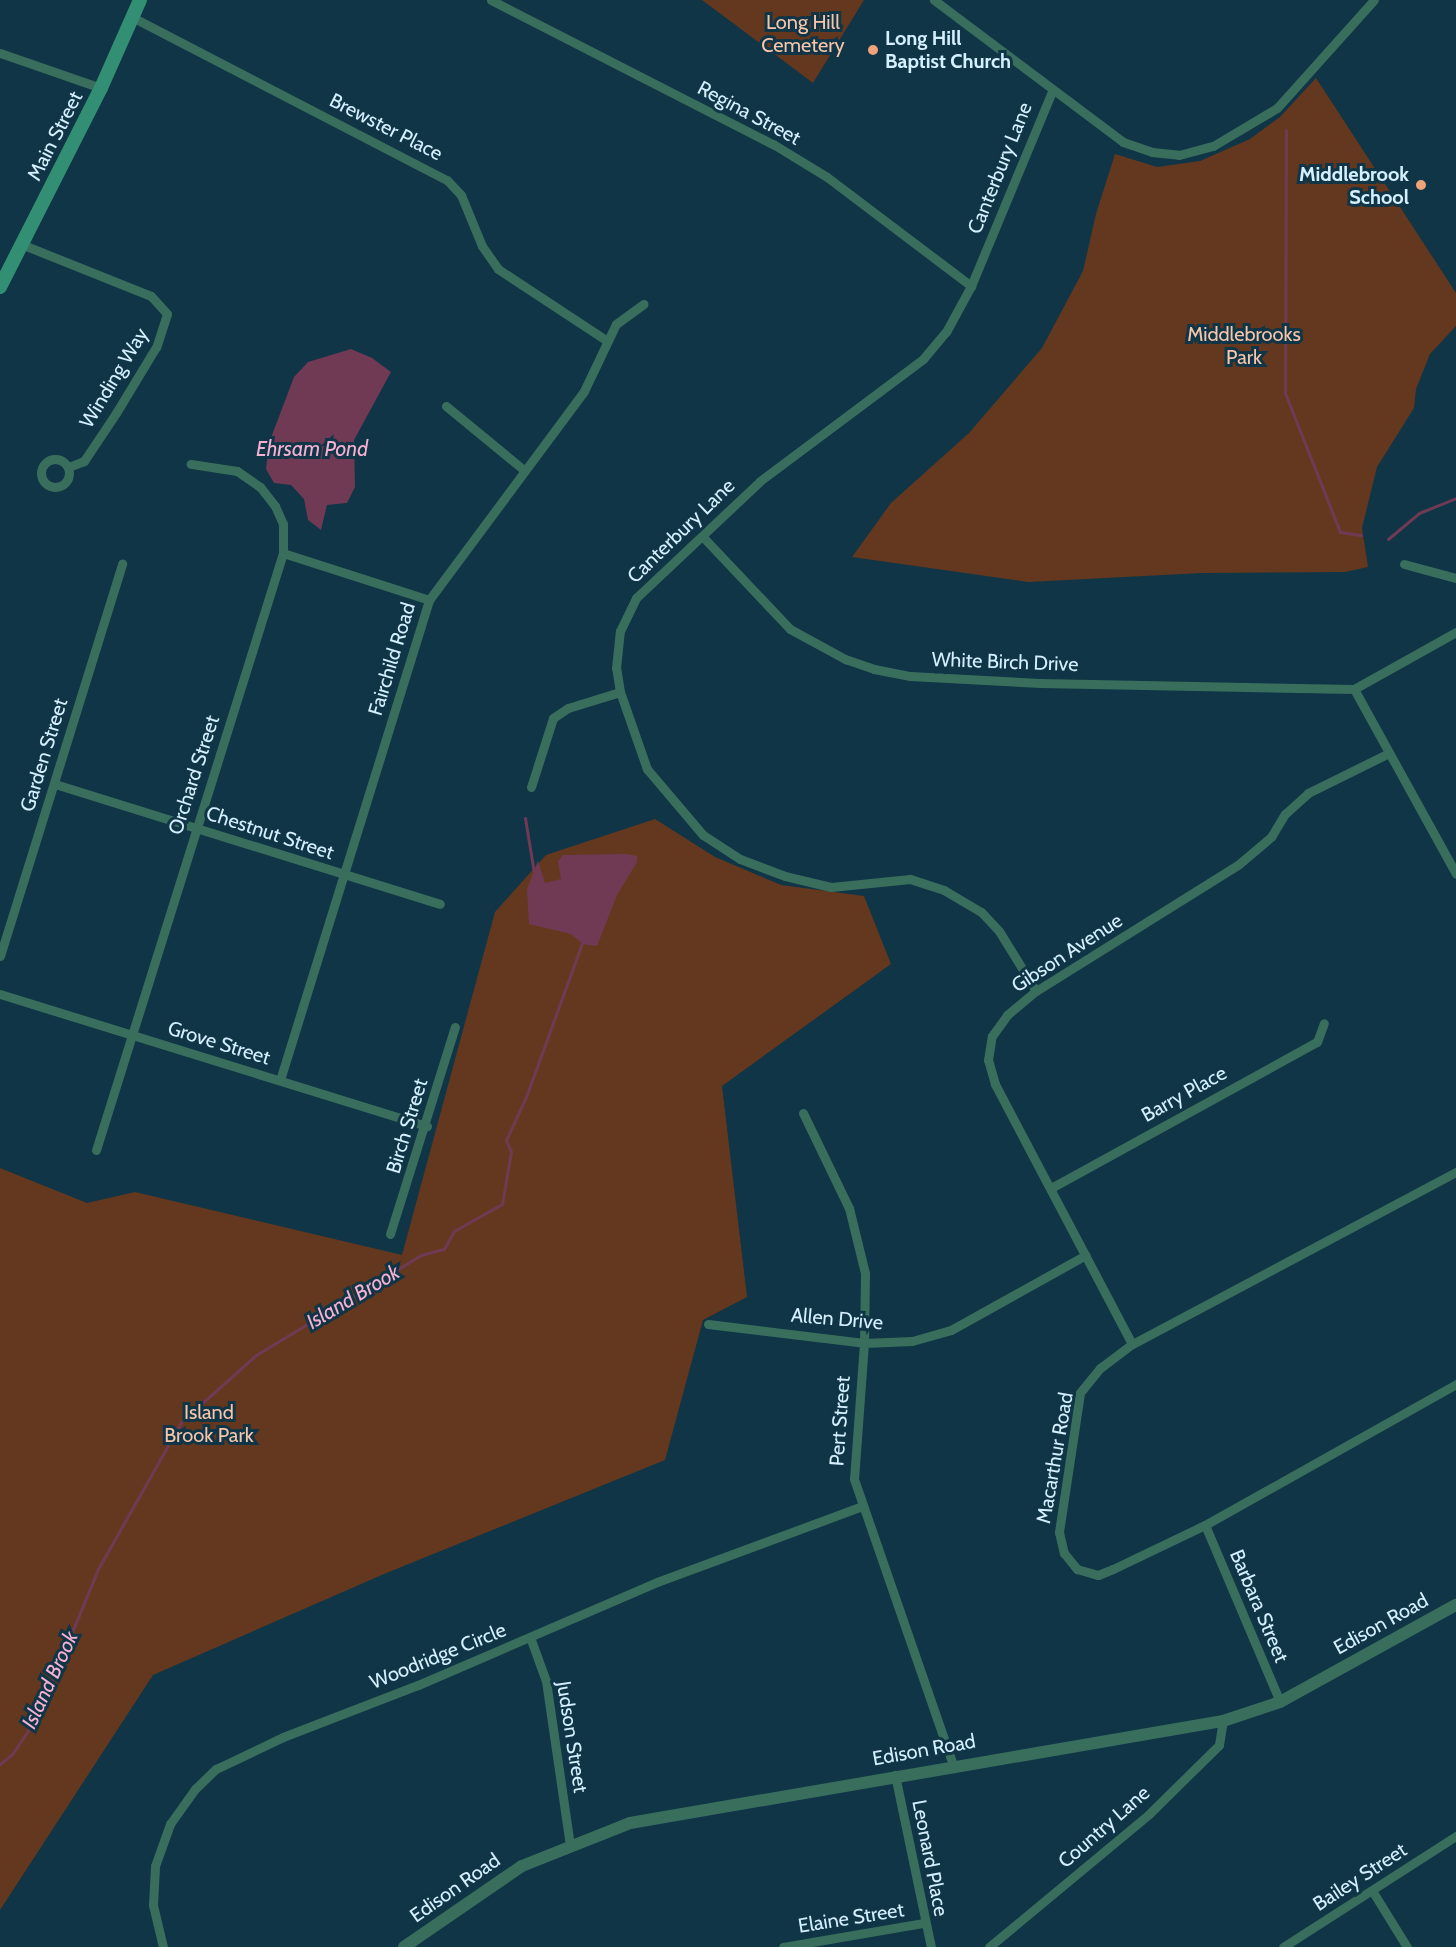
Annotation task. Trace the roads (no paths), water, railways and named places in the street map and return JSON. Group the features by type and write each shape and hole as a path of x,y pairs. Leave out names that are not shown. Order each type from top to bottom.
{"main road":[{"name":"Main Street","path":"0,287 101,88 140,0"}],"street":[{"name":"Regina Street","path":"491,0 773,144 827,177 971,286"},
{"path":"934,0 1052,91 1123,142 1152,152 1179,155 1213,146 1277,108 1374,0"},
{"name":"Brewster Place","path":"132,17 447,180 461,195 482,246 498,269 607,340"},
{"path":"0,53 101,88"},
{"name":"Canterbury Lane","path":"1036,991 999,931 981,912 944,890 910,879 831,887 785,876 740,859 703,835 647,769 620,692 616,668 620,630 636,598 704,537 760,481 923,359 946,332 971,286 1052,91"},
{"name":"Winding Way","path":"21,244 151,296 167,314 156,347 84,462 68,466"},
{"name":"Fairchild Road","path":"280,1080 429,600 584,391 616,324 644,304"},
{"path":"446,406 524,470"},
{"name":"Orchard Street","path":"96,1150 283,553 283,524 275,506 260,487 237,471 191,464"},
{"name":"White Birch Drive","path":"704,537 790,629 845,659 874,669 910,676 1040,682 1354,689"},
{"path":"283,553 429,600"},
{"name":"Garden Street","path":"0,956 122,564"},
{"path":"1404,564 1456,578"},
{"path":"1456,632 1354,689 1387,754 1456,874"},
{"path":"531,787 553,718 568,708 620,692"},
{"name":"Gibson Avenue","path":"1132,1344 1051,1188 1010,1118 988,1060 992,1036 1007,1016 1036,991 1239,864 1271,837 1285,813 1308,793 1387,754"},
{"name":"Chestnut Street","path":"54,784 440,904"},
{"name":"Grove Street","path":"0,994 426,1126"},
{"name":"Barry Place","path":"1051,1188 1317,1041 1324,1023"},
{"name":"Birch Street","path":"390,1234 426,1126 455,1027"},
{"name":"Pert Street","path":"803,1113 858,1235 865,1273 864,1343 854,1442 854,1479 860,1507 952,1765"},
{"name":"Macarthur Road","path":"1456,1172 1132,1344 1100,1368 1080,1393 1059,1532 1064,1552 1077,1569 1098,1575 1205,1525 1456,1384"},
{"name":"Allen Drive","path":"708,1324 864,1343 912,1341 951,1330 1086,1255"},
{"name":"Woodridge Circle","path":"163,1947 153,1905 155,1866 170,1824 195,1789 216,1769 283,1737 530,1637 657,1582 860,1507"},
{"name":"Barbara Street","path":"1205,1525 1281,1702"},
{"name":"Edison Road","path":"404,1947 522,1866 630,1823 952,1765 1223,1721 1281,1702 1456,1605"},
{"name":"Judson Street","path":"530,1637 546,1681 570,1845"},
{"name":"Country Lane","path":"989,1947 1149,1814 1219,1745 1223,1721"},
{"name":"Leonard Place","path":"895,1775 924,1923 932,1947"},
{"name":"Bailey Street","path":"1283,1947 1373,1892 1456,1836"},
{"path":"1373,1892 1407,1947"},
{"name":"Elaine Street","path":"783,1947 924,1923"}],"water":[{"name":"Ehrsam Pond","path":"351,349 372,358 391,372 354,440 355,487 347,503 327,505 321,530 308,520 304,499 291,485 274,483 266,469 269,443 294,377 308,362"},
{"path":"626,854 637,856 637,862 617,895 597,946 583,944 571,934 529,924 527,889 538,861 545,883 561,879 558,861 563,855"}],"waterway":[{"path":"1286,130 1285,393 1340,532 1361,535"},
{"path":"1388,539 1419,513 1456,498"},
{"name":"Island Brook","path":"525,818 534,873"},
{"name":"Island Brook","path":"0,1764 13,1753 37,1717 98,1569 181,1422 256,1355 421,1255 444,1249 454,1231 502,1204 511,1152 506,1140 526,1097 583,940"}],"place":[{"name":"Long Hill Baptist Church","path":"873,50"},
{"name":"Middlebrook School","path":"1421,185"}],"park label":[{"name":"Long Hill Cemetery","path":"803,34"},
{"name":"Middlebrooks Park","path":"1244,346"},
{"name":"Island Brook Park","path":"209,1424"}]}
